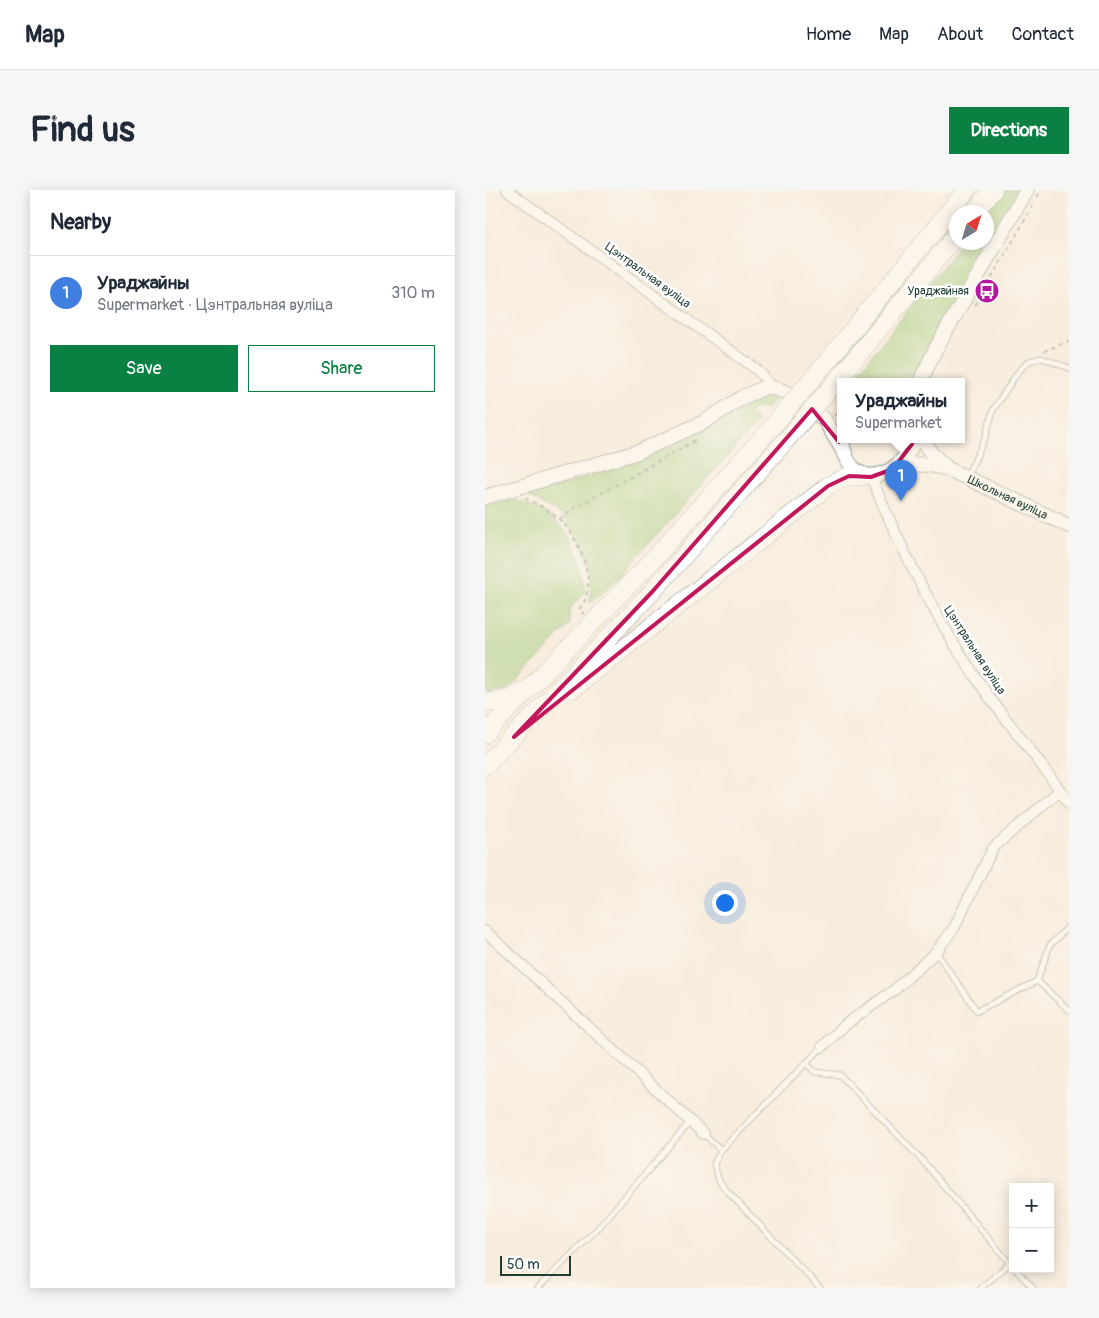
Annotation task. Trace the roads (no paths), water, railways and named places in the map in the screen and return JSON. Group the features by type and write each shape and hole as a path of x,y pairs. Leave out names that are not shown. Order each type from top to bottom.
{"highway":[{"path":"485,734 593,622 771,428 967,190"},
{"path":"980,205 993,190"},
{"path":"839,378 949,244"},
{"path":"485,766 652,592 837,380"},
{"path":"514,737 828,486 849,476 868,476"},
{"path":"485,703 507,700 529,690"}],"street":[{"name":"Цэнтральная вуліца","path":"507,190 756,369 763,376 768,386"},
{"path":"922,378 928,363 1027,190"},
{"path":"485,497 638,452 704,422 743,397 768,386 794,395 833,418"},
{"path":"893,468 912,443"},
{"path":"925,443 931,454 948,469"},
{"path":"844,447 851,466 868,476 913,464 929,464 948,469"},
{"name":"Школьная вуліца","path":"948,469 1069,526"},
{"name":"Цэнтральная вуліца","path":"868,476 925,596 961,654 1069,804"},
{"path":"823,1047 845,1025 894,990 936,952 954,928 993,848 1060,790"},
{"path":"485,931 704,1134"}],"lane":[{"path":"966,479 986,436 993,410 1005,388 1029,360 1050,359 1069,368"},
{"path":"936,952 977,1011 1037,981 1050,945 1069,926"},
{"path":"1037,981 1069,1010"},
{"path":"820,1288 727,1191 719,1180 714,1164 721,1150 805,1063 823,1047"},
{"path":"805,1063 815,1072 840,1075 921,1159 1009,1261"},
{"path":"538,1288 599,1227 690,1122"},
{"path":"704,1134 721,1150"},
{"path":"981,1288 1009,1269"},
{"path":"1019,1273 1033,1288"}],"place":[{"name":"Ураджайная","path":"987,291"},
{"name":"Ураджайны","path":"901,501"}]}
